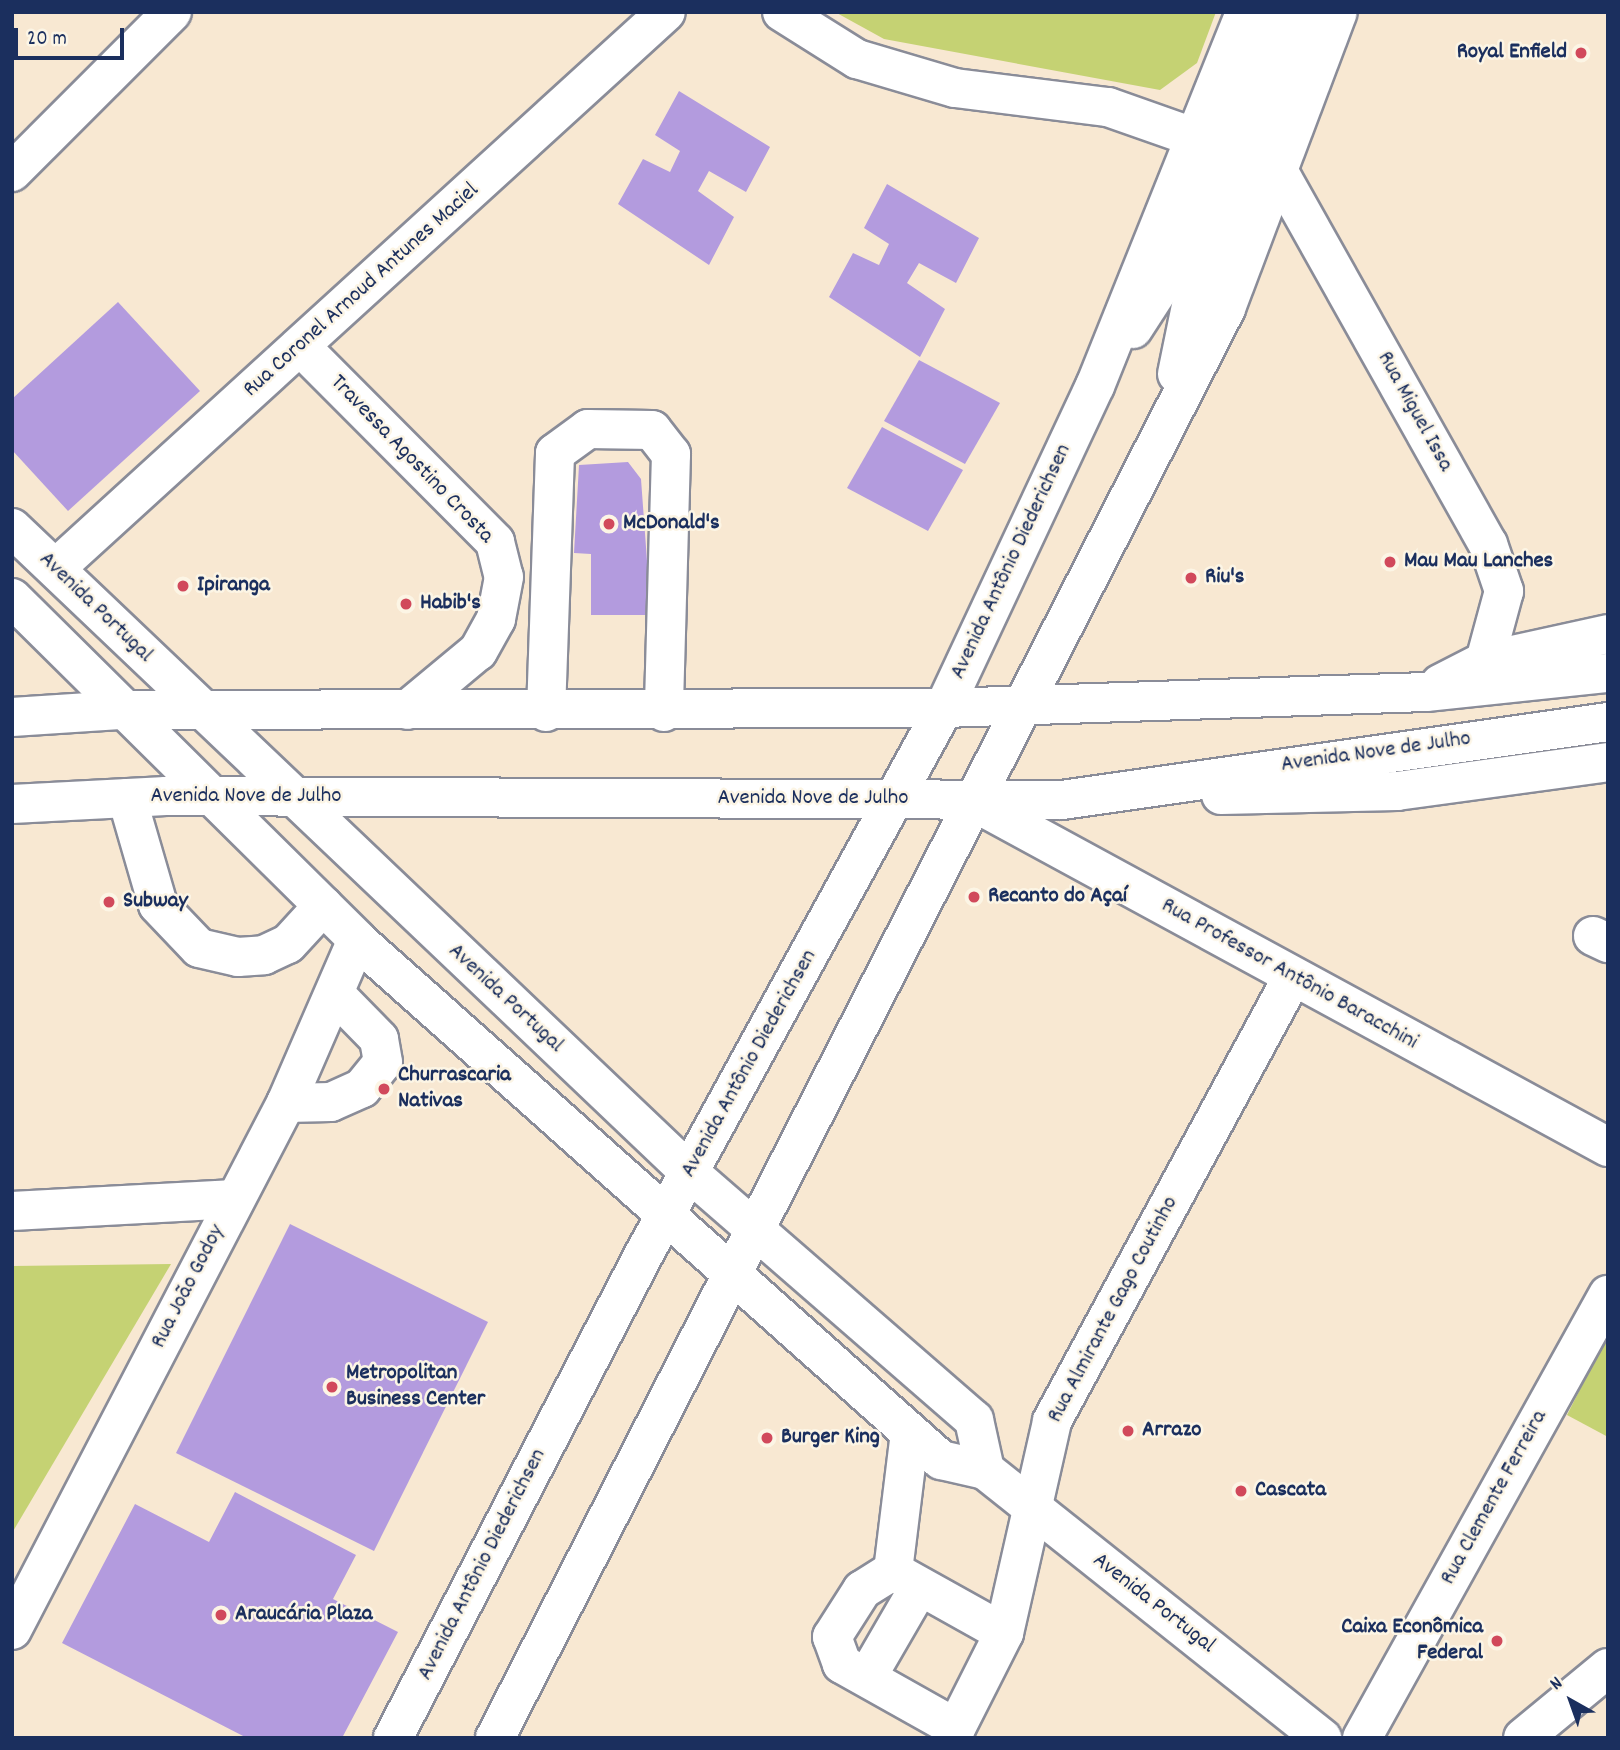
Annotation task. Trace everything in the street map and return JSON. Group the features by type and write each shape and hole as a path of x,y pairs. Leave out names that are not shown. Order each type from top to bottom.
{"main road":[{"path":"12,172 172,12"},
{"name":"Rua Coronel Arnoud Antunes Maciel","path":"56,568 666,12"},
{"path":"782,12 857,59 955,88 1108,107 1196,138"},
{"name":"Avenida Antônio Diederichsen","path":"393,1738 665,1215 896,800 944,708 1095,386 1245,12"},
{"name":"Avenida Antônio Diederichsen","path":"1095,386 1166,278 1278,12"},
{"path":"1169,414 1194,291 1311,12"},
{"path":"495,1738 727,1272 972,801 1029,703 1169,414 1226,308 1338,12"},
{"name":"Rua Miguel Issa","path":"1279,172 1488,544 1504,591 1485,661"},
{"name":"Travessa Agostino Crosta","path":"301,347 495,542 505,578 496,619 478,651 407,710"},
{"path":"546,712 555,453 588,429 652,430 671,454 664,712"},
{"name":"Avenida Portugal","path":"12,528 56,568 198,711 690,1173 974,1420 985,1470"},
{"name":"Avenida Portugal","path":"12,598 120,710 357,940 909,1433 941,1460 985,1470 1322,1738"},
{"path":"1426,692 1485,661 1608,634"},
{"path":"12,717 120,710 664,712 944,708 1029,703 1426,692 1608,673"},
{"name":"Avenida Nove de Julho","path":"12,804 209,796 1062,800 1608,722"},
{"path":"1062,800 1397,791 1608,762"},
{"path":"127,798 158,905 199,948 238,957 264,955 288,944 323,906"},
{"name":"Rua Professor Antônio Baracchini","path":"972,801 1292,978 1608,1147"},
{"name":"Rua João Godoy","path":"12,1630 286,1102 357,940"},
{"name":"Rua Almirante Gago Coutinho","path":"954,1733 1004,1633 1035,1510 1052,1421 1292,978"},
{"path":"286,1102 331,1102 362,1088 383,1062 379,1039 335,994"},
{"path":"12,1211 235,1199"},
{"name":"Rua Clemente Ferreira","path":"1362,1738 1608,1295"},
{"path":"867,1677 906,1580 909,1433"},
{"path":"954,1733 842,1664 832,1637 862,1590 906,1580 1004,1633"},
{"path":"1523,1738 1608,1668"}],"green space":[{"path":"835,12 1216,12 1197,63 1160,90 884,39"},
{"path":"171,1264 12,1533 12,1266"},
{"path":"1608,1334 1608,1437 1567,1415"}],"building":[{"path":"679,91 770,147 746,192 709,171 698,191 734,217 709,265 618,204 643,159 670,172 680,151 655,135"},
{"path":"887,184 979,238 956,283 919,263 907,283 945,309 920,357 829,297 853,253 879,265 889,244 864,228"},
{"path":"118,302 200,391 68,511 12,450 12,399"},
{"path":"919,360 1000,403 965,464 884,421"},
{"path":"882,427 963,470 928,531 847,488"},
{"name":"McDonald's","path":"628,462 641,479 651,615 591,615 591,554 574,553 579,465"},
{"name":"Metropolitan Business Center","path":"290,1224 488,1322 374,1551 176,1453"},
{"name":"Araucária Plaza","path":"235,1492 356,1555 333,1599 398,1632 342,1738 247,1738 62,1643 135,1504 209,1542"}],"place":[{"name":"Royal Enfield","path":"1581,53"},
{"name":"McDonald's","path":"609,524"},
{"name":"Mau Mau Lanches","path":"1390,562"},
{"name":"Riu's","path":"1191,578"},
{"name":"Ipiranga","path":"183,586"},
{"name":"Habib's","path":"406,604"},
{"name":"Recanto do Açaí","path":"974,897"},
{"name":"Subway","path":"109,902"},
{"name":"Churrascaria Nativas","path":"384,1089"},
{"name":"Metropolitan Business Center","path":"332,1387"},
{"name":"Arrazo","path":"1128,1431"},
{"name":"Burger King","path":"767,1438"},
{"name":"Cascata","path":"1241,1491"},
{"name":"Araucária Plaza","path":"221,1615"},
{"name":"Caixa Econômica Federal","path":"1497,1641"}]}
